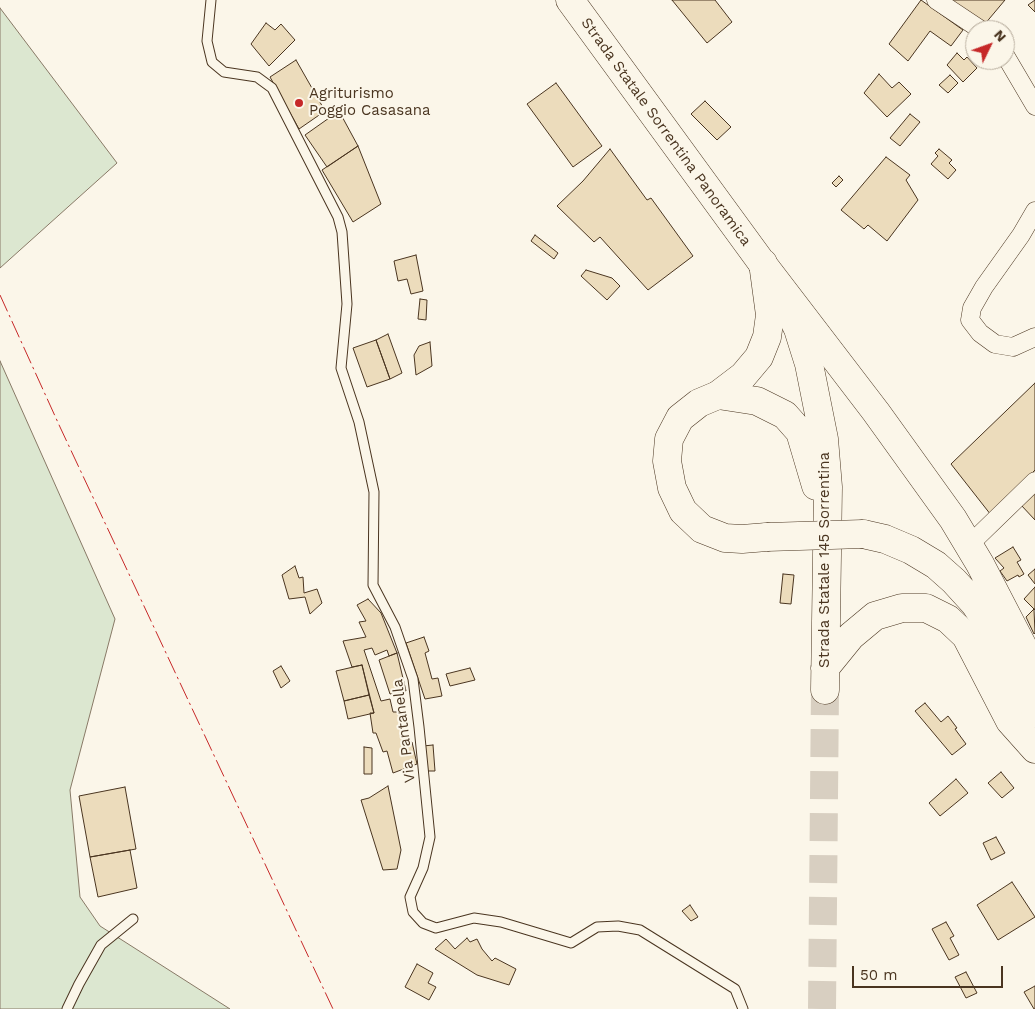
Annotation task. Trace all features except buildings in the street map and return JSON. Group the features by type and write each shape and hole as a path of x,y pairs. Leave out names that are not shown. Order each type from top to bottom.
{"main road":[{"name":"Strada Statale Sorrentina Panoramica","path":"570,0 762,263"},
{"path":"762,263 770,315 767,337 760,357 743,376 718,395 699,403 680,418 669,439 667,460 672,488 683,511 702,529 725,538 863,534 885,539 911,550 936,565 975,604 994,633 1035,714"},
{"path":"762,263 876,412 953,519 969,545 1035,670"},
{"name":"Strada Statale 145 Sorrentina","path":"762,263 784,300 798,329 809,364 824,439 828,487 825,679 851,636 875,616 902,608 926,608 948,619 966,636 1010,721 1035,749"},
{"path":"718,395 757,401 785,415 800,432 827,524"}],"street":[{"path":"936,0 966,20"},
{"path":"1014,70 1035,106"},
{"path":"1035,210 1021,235 984,287 972,308 970,320 980,333 996,344 1012,347 1035,337"},
{"path":"969,545 1035,481"}],"lane":[{"name":"Via Pantanella","path":"211,0 207,41 212,62 224,72 257,77 272,88 338,217 342,232 347,304 341,368 359,422 374,492 373,585 395,628 414,678 430,837 423,868 410,897 413,912 423,923 436,928 474,918 501,922 571,944 597,927 618,926 640,930 735,989 743,1009"},
{"path":"67,1009 101,944 133,919"}],"green space":[{"path":"0,8 117,163 0,268"},
{"path":"0,361 115,619 70,790 80,897 100,926 230,1009 0,1009"}],"tunnel":[{"path":"822,1009 825,690"}],"power":[{"path":"0,295 333,1009"}],"place":[{"name":"Agriturismo Poggio Casasana","path":"299,103"}]}
